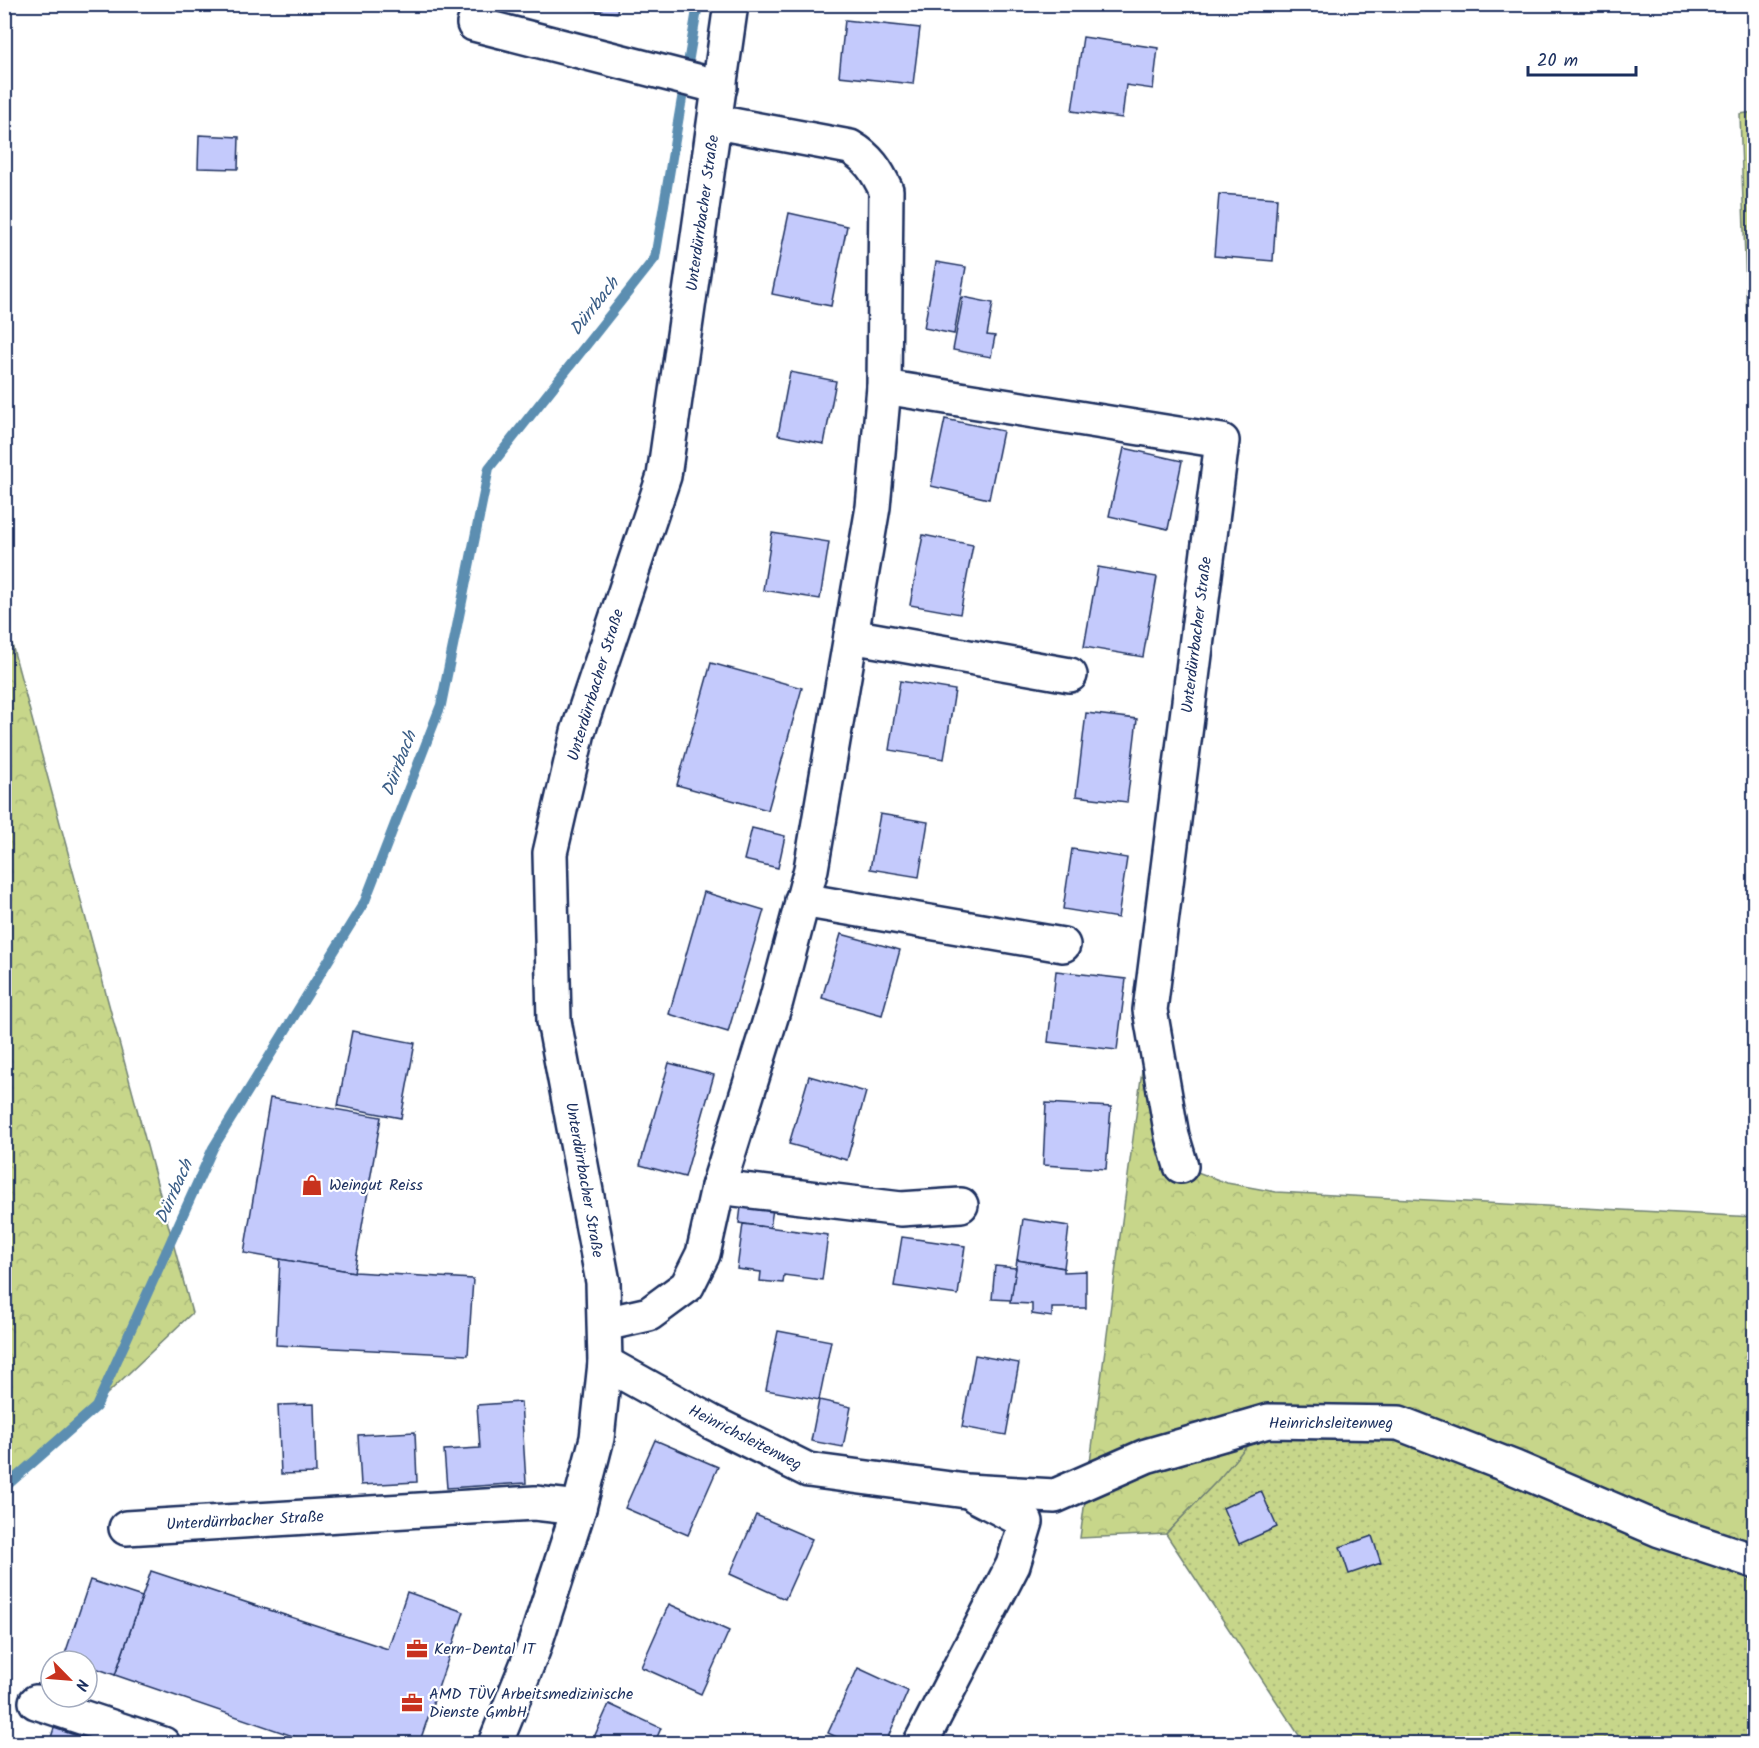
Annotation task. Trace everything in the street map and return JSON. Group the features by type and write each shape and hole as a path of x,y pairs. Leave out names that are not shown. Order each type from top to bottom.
{"street":[{"name":"Unterdürrbacher Straße","path":"495,1743 533,1650 579,1508 597,1438 605,1363 603,1282 554,1021 550,853 578,732 664,476 716,123 731,4"},
{"path":"474,24 720,87"},
{"name":"Unterdürrbacher Straße","path":"605,1324 649,1314 687,1286 704,1254 717,1187 777,1001 811,869 873,507 884,387 888,219 886,190 876,170 865,156 850,147 716,123"},
{"name":"Unterdürrbacher Straße","path":"884,387 1222,441 1150,1010 1172,1136 1181,1166"},
{"path":"851,636 1070,675"},
{"path":"802,900 1063,945"},
{"path":"717,1187 901,1209 961,1205"},
{"name":"Heinrichsleitenweg","path":"605,1363 711,1422 808,1470 966,1491 1055,1496 1146,1456 1268,1421 1399,1423 1515,1468 1660,1530 1755,1561"},
{"name":"Heinrichsleitenweg","path":"920,1743 1013,1565 1026,1522 966,1491"},
{"name":"Unterdürrbacher Straße","path":"126,1528 535,1503 579,1508"},
{"path":"36,1702 163,1743"}],"green space":[{"path":"1754,112 1754,520 1740,114"},
{"path":"4,615 192,1313 5,1491 4,1491"},
{"path":"1150,1010 1181,1166 1227,1183 1276,1192 1754,1217 1754,1561 1218,1480 1166,1534 1080,1538"},
{"path":"1268,1421 1399,1423 1754,1561 1754,1743 1304,1743 1166,1534 1218,1480"}],"building":[{"path":"538,4 618,4 617,13"},
{"path":"845,20 920,28 913,84 839,76"},
{"path":"1083,37 1158,48 1153,89 1126,85 1122,118 1072,111"},
{"path":"199,135 239,137 238,169 198,168"},
{"path":"1219,194 1277,198 1273,261 1214,256"},
{"path":"789,213 847,226 831,306 772,294"},
{"path":"936,262 966,267 954,334 924,328"},
{"path":"963,297 993,303 987,335 995,336 991,357 953,350"},
{"path":"790,372 836,381 824,444 778,435"},
{"path":"945,419 1003,431 989,499 931,486"},
{"path":"1124,448 1182,461 1168,529 1109,516"},
{"path":"772,533 829,542 820,599 763,590"},
{"path":"923,535 973,545 960,614 910,605"},
{"path":"1098,567 1157,577 1143,657 1084,647"},
{"path":"711,663 802,688 768,810 677,785"},
{"path":"900,681 955,690 944,759 889,750"},
{"path":"1086,713 1137,719 1127,802 1076,796"},
{"path":"880,814 928,822 919,877 870,869"},
{"path":"752,828 785,836 778,868 744,860"},
{"path":"1072,849 1127,858 1118,918 1063,909"},
{"path":"704,892 764,910 728,1032 669,1014"},
{"path":"841,934 900,950 882,1015 822,998"},
{"path":"1056,971 1126,979 1117,1050 1048,1042"},
{"path":"352,1031 415,1043 401,1118 338,1106"},
{"path":"669,1063 714,1075 685,1177 640,1165"},
{"path":"809,1076 866,1092 847,1160 789,1144"},
{"name":"Weingut Reiss","path":"270,1098 381,1117 354,1272 244,1253"},
{"path":"1046,1103 1111,1107 1106,1169 1043,1165"},
{"path":"742,1199 774,1203 770,1228 739,1223"},
{"path":"1023,1219 1069,1226 1064,1268 1017,1260"},
{"path":"743,1224 828,1235 822,1280 784,1275 783,1283 760,1281 761,1272 737,1269"},
{"path":"902,1237 965,1246 958,1295 894,1286"},
{"path":"280,1259 354,1272 473,1279 468,1355 276,1345"},
{"path":"1017,1260 1064,1268 1064,1272 1086,1271 1086,1308 1052,1308 1052,1317 1032,1314 1032,1304 1010,1303"},
{"path":"995,1266 1016,1268 1011,1300 992,1299"},
{"path":"778,1331 831,1341 819,1400 766,1390"},
{"path":"975,1355 1019,1363 1006,1435 962,1427"},
{"path":"819,1400 851,1407 843,1447 811,1441"},
{"path":"521,1402 526,1483 447,1488 444,1450 480,1448 477,1405"},
{"path":"314,1404 316,1473 281,1474 278,1405"},
{"path":"415,1432 417,1482 361,1485 358,1435"},
{"path":"655,1440 718,1467 688,1535 625,1508"},
{"path":"1261,1491 1277,1527 1239,1544 1223,1508"},
{"path":"756,1515 812,1539 785,1599 730,1574"},
{"path":"1372,1536 1381,1563 1349,1574 1340,1547"},
{"path":"151,1571 388,1649 407,1592 464,1612 419,1744 316,1744 115,1675"},
{"path":"90,1580 142,1597 115,1675 99,1669 99,1649 67,1649"},
{"path":"669,1604 729,1631 701,1694 641,1667"},
{"path":"858,1668 908,1691 885,1744 851,1744 828,1733"},
{"path":"609,1704 661,1728 654,1744 591,1744"},
{"path":"54,1728 100,1744 49,1744"}],"waterway":[{"name":"Dürrbach","path":"4,1488 96,1407 213,1148 365,901 441,705 489,468 655,258 698,4"}],"place":[{"name":"Weingut Reiss","path":"312,1185"},
{"name":"Kern-Dental IT","path":"417,1649"},
{"name":"AMD TÜV Arbeitsmedizinische Dienste GmbH","path":"412,1703"}]}
